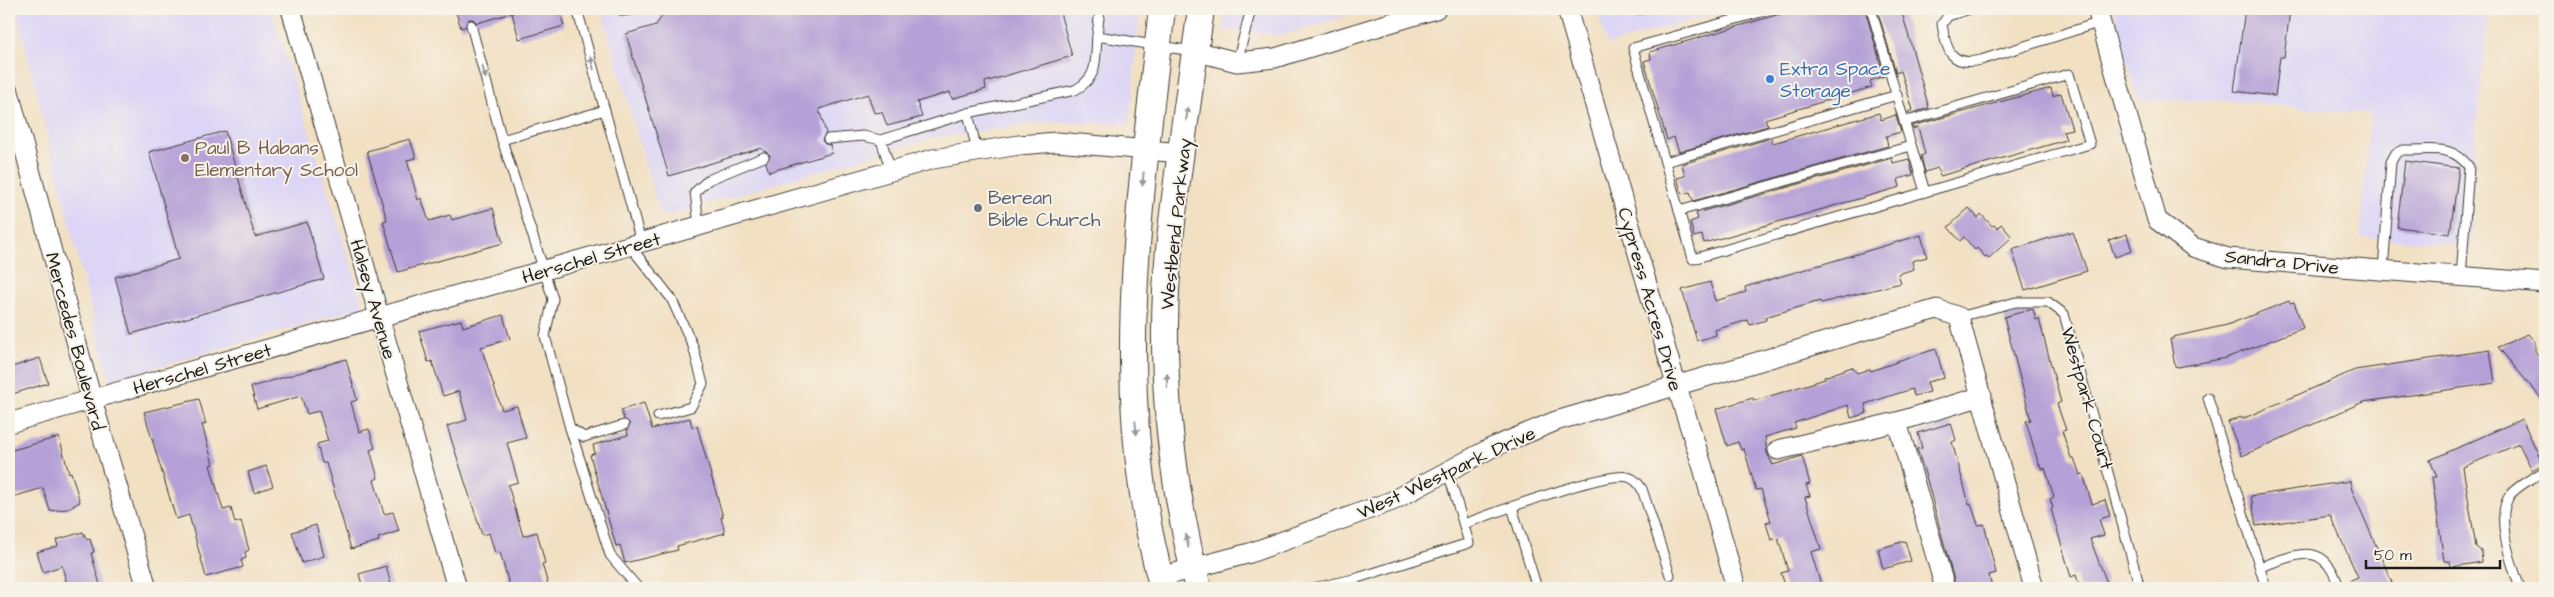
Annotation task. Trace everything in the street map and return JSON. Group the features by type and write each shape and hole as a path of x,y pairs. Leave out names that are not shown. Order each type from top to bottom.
{"street":[{"name":"Halsey Avenue","path":"291,9 457,588"},
{"name":"Westbend Parkway","path":"1161,583 1151,541 1135,427 1131,347 1133,287 1162,9"},
{"name":"Westbend Parkway","path":"1196,579 1181,514 1167,400 1166,326 1169,250 1201,9"},
{"name":"Cypress Acres Drive","path":"1567,9 1736,588"},
{"path":"1195,51 1237,62 1275,58 1431,10"},
{"name":"Sandra Drive","path":"2099,16 2157,220 2192,247 2228,258 2545,284"},
{"name":"Mercedes Boulevard","path":"9,92 92,400 147,588"},
{"name":"Herschel Street","path":"9,423 933,159 1019,144 1057,142 1181,153"},
{"path":"2517,282 2545,295"},
{"path":"1676,384 1937,308 1959,316 2034,588"},
{"name":"West Westpark Drive","path":"1161,583 1196,579 1291,539 1392,501 1491,448 1556,421 1676,384"},
{"path":"1778,450 1896,422 1982,396"},
{"path":"1896,422 1945,588"}],"lane":[{"path":"577,9 605,110 636,244 671,298 694,346 703,384 691,407 658,416"},
{"path":"622,9 623,11 638,9"},
{"path":"828,139 863,136 881,140 968,113 1082,87 1088,83 1094,72 1100,9"},
{"path":"1237,62 1251,9"},
{"path":"1772,9 1633,48 1693,259 2090,144 2069,74 1904,122"},
{"path":"1871,9 1925,192"},
{"path":"1970,9 1948,16 1942,24 1948,50 1952,56 1962,62 1981,60 2099,16"},
{"path":"472,25 502,140 553,299 546,336 570,428 610,555 638,588"},
{"path":"1097,36 1195,51"},
{"path":"1665,162 1896,95"},
{"path":"502,140 605,110"},
{"path":"968,113 977,151"},
{"path":"881,140 891,171"},
{"path":"1679,212 1911,146"},
{"path":"2383,271 2391,162 2396,153 2403,150 2453,151 2462,157 2469,167 2461,277"},
{"path":"699,226 694,192 708,180 764,157"},
{"name":"Westpark Court","path":"1959,316 2016,302 2048,302 2064,314 2140,588"},
{"path":"2208,398 2266,588"},
{"path":"570,428 584,437 624,425"},
{"path":"2520,588 2506,539 2504,510 2510,495 2545,471"},
{"path":"1313,588 1354,579 1469,543 1448,472"},
{"path":"1464,524 1512,507 1610,478 1626,476 1635,479 1642,489 1670,575"},
{"path":"1512,507 1536,588"},
{"path":"2260,567 2294,556 2315,554 2326,560 2334,570 2339,588"}],"shaded area":[{"name":"Paul B Habans Elementary School","path":"16,9 271,9 364,307 109,381"},
{"path":"601,9 1140,9 1129,124 1045,122 932,138 661,217"},
{"path":"1226,9 1369,9 1283,35 1223,30"},
{"path":"1597,9 1729,9 1607,45"},
{"path":"2114,9 2489,9 2477,124 2471,245 2360,237 2370,114 2228,101 2138,100"}],"building":[{"path":"455,9 559,9 564,26 519,39 512,13 477,23 473,19 469,19 465,27 461,28"},
{"path":"1059,9 1072,56 985,82 986,89 952,99 950,92 917,102 922,117 887,126 882,112 874,113 868,94 819,109 826,133 822,140 825,144 830,145 832,153 769,172 766,163 770,155 761,148 669,176 626,34 656,25 666,10"},
{"path":"1797,9 1865,9 1884,76 1870,81 1872,87 1765,119 1768,126 1679,152 1674,137 1667,140 1644,61 1651,59 1650,52"},
{"path":"1877,9 1901,9 1929,108 1909,114 1908,112 1913,110 1901,71 1896,73"},
{"path":"2245,9 2290,10 2284,57 2280,57 2275,96 2234,91"},
{"path":"2051,88 2053,96 2061,93 2072,129 2063,131 2066,140 1940,176 1938,168 1925,172 1921,156 1925,154 1918,127 1913,129 1912,126"},
{"path":"1879,113 1881,120 1896,115 1901,132 1886,136 1888,146 1693,201 1690,192 1682,194 1677,178 1685,176 1682,164 1771,138 1773,143"},
{"path":"225,131 255,237 307,222 324,279 131,334 115,277 179,259 149,152"},
{"path":"410,139 416,158 407,160 418,200 421,198 429,221 450,215 452,220 493,208 503,243 398,272 383,221 387,220 367,151"},
{"path":"1892,158 1893,163 1909,159 1913,175 1898,179 1900,187 1704,243 1702,235 1694,237 1690,222 1698,219 1696,213"},
{"path":"2405,161 2459,168 2450,234 2397,227"},
{"path":"1969,208 1978,218 1981,214 1992,226 1994,225 1997,228 2001,224 2012,237 1989,258 1985,257 1977,248 1975,250 1964,237 1960,241 1948,227"},
{"path":"2068,232 2069,234 2073,232 2087,271 2025,290 2012,250"},
{"path":"2127,234 2132,251 2115,257 2109,240"},
{"path":"1921,235 1927,257 1912,261 1914,269 1898,274 1901,283 1821,303 1820,301 1765,317 1766,320 1750,325 1748,320 1715,330 1716,335 1697,341 1682,290 1710,282 1715,301 1746,292 1745,287"},
{"path":"2289,301 2290,303 2294,302 2303,328 2226,358 2175,366 2170,339 2173,339 2173,337 2227,325"},
{"path":"2033,309 2036,320 2039,319 2061,402 2057,404 2066,430 2062,431 2071,458 2074,458 2080,475 2083,474 2092,504 2105,500 2110,516 2099,519 2104,535 2090,539 2107,583 2104,584 2105,588 2080,588 2076,575 2071,577 2051,509 2053,508 2050,499 2054,497 2045,468 2042,469 2038,462 2026,421 2031,420 2004,317"},
{"path":"503,315 510,339 481,347 502,410 517,406 526,438 507,443 518,482 508,485 523,536 537,532 545,563 542,564 549,588 510,588 500,552 495,553 489,533 482,535 447,426 467,420 459,391 443,396 432,361 428,362 419,331 461,320 463,327"},
{"path":"2528,334 2535,342 2535,351 2545,363 2545,403 2498,347"},
{"path":"1936,349 1944,378 1927,382 1930,392 1914,396 1912,389 1865,404 1867,413 1851,418 1848,405 1794,423 1796,428 1765,437 1767,453 1773,465 1802,456 1810,484 1806,485 1810,496 1805,497 1821,549 1811,552 1822,588 1786,588 1781,573 1788,571 1778,538 1771,540 1766,523 1771,521 1761,489 1756,490 1744,449 1741,450 1738,442 1727,446 1716,409 1753,398 1754,401 1825,379 1824,377 1852,367 1857,373 1870,369 1871,371"},
{"path":"2490,350 2495,383 2363,402 2242,456 2228,422 2241,417 2242,419 2355,370"},
{"path":"40,358 48,383 9,395 9,368"},
{"path":"346,359 357,400 351,402 359,432 369,429 375,448 370,450 378,478 374,480 384,514 393,512 399,531 378,538 379,541 351,549 326,463 322,463 317,444 328,441 319,411 307,414 301,396 257,409 251,387"},
{"path":"199,399 206,424 202,425 213,464 210,465 223,510 231,508 235,523 241,521 249,550 245,552 246,558 241,560 243,567 206,577 189,515 176,519 144,412"},
{"path":"644,403 652,429 690,418 692,427 697,426 723,517 721,517 725,533 677,546 678,550 625,563 620,545 616,546 590,455 595,453 593,445 628,435 627,430 630,424 624,419 621,410"},
{"path":"2522,419 2543,464 2532,470 2519,444 2463,467 2476,547 2481,551 2482,562 2451,567 2450,561 2444,561 2432,477 2437,477 2430,460"},
{"path":"1951,423 1956,440 1952,442 1969,504 1971,503 1978,525 1984,524 1996,573 1989,575 1992,588 1956,588 1917,449 1922,448 1918,433"},
{"path":"59,437 69,473 71,472 80,502 67,509 50,511 43,488 9,498 9,451"},
{"path":"266,466 273,486 254,493 248,472"},
{"path":"2350,481 2352,490 2393,585 2384,588 2345,588 2344,583 2358,577 2330,515 2256,526 2251,496"},
{"path":"316,525 324,556 302,563 292,532"},
{"path":"83,532 87,540 90,539 94,552 91,553 101,588 68,588 62,566 43,572 37,552 58,546 56,540"},
{"path":"1905,541 1911,561 1883,569 1878,549"},
{"path":"386,566 392,588 363,588 359,574"}],"place":[{"name":"Extra Space Storage","path":"1770,79"},
{"name":"Paul B Habans Elementary School","path":"185,158"},
{"name":"Berean Bible Church","path":"978,208"}]}
